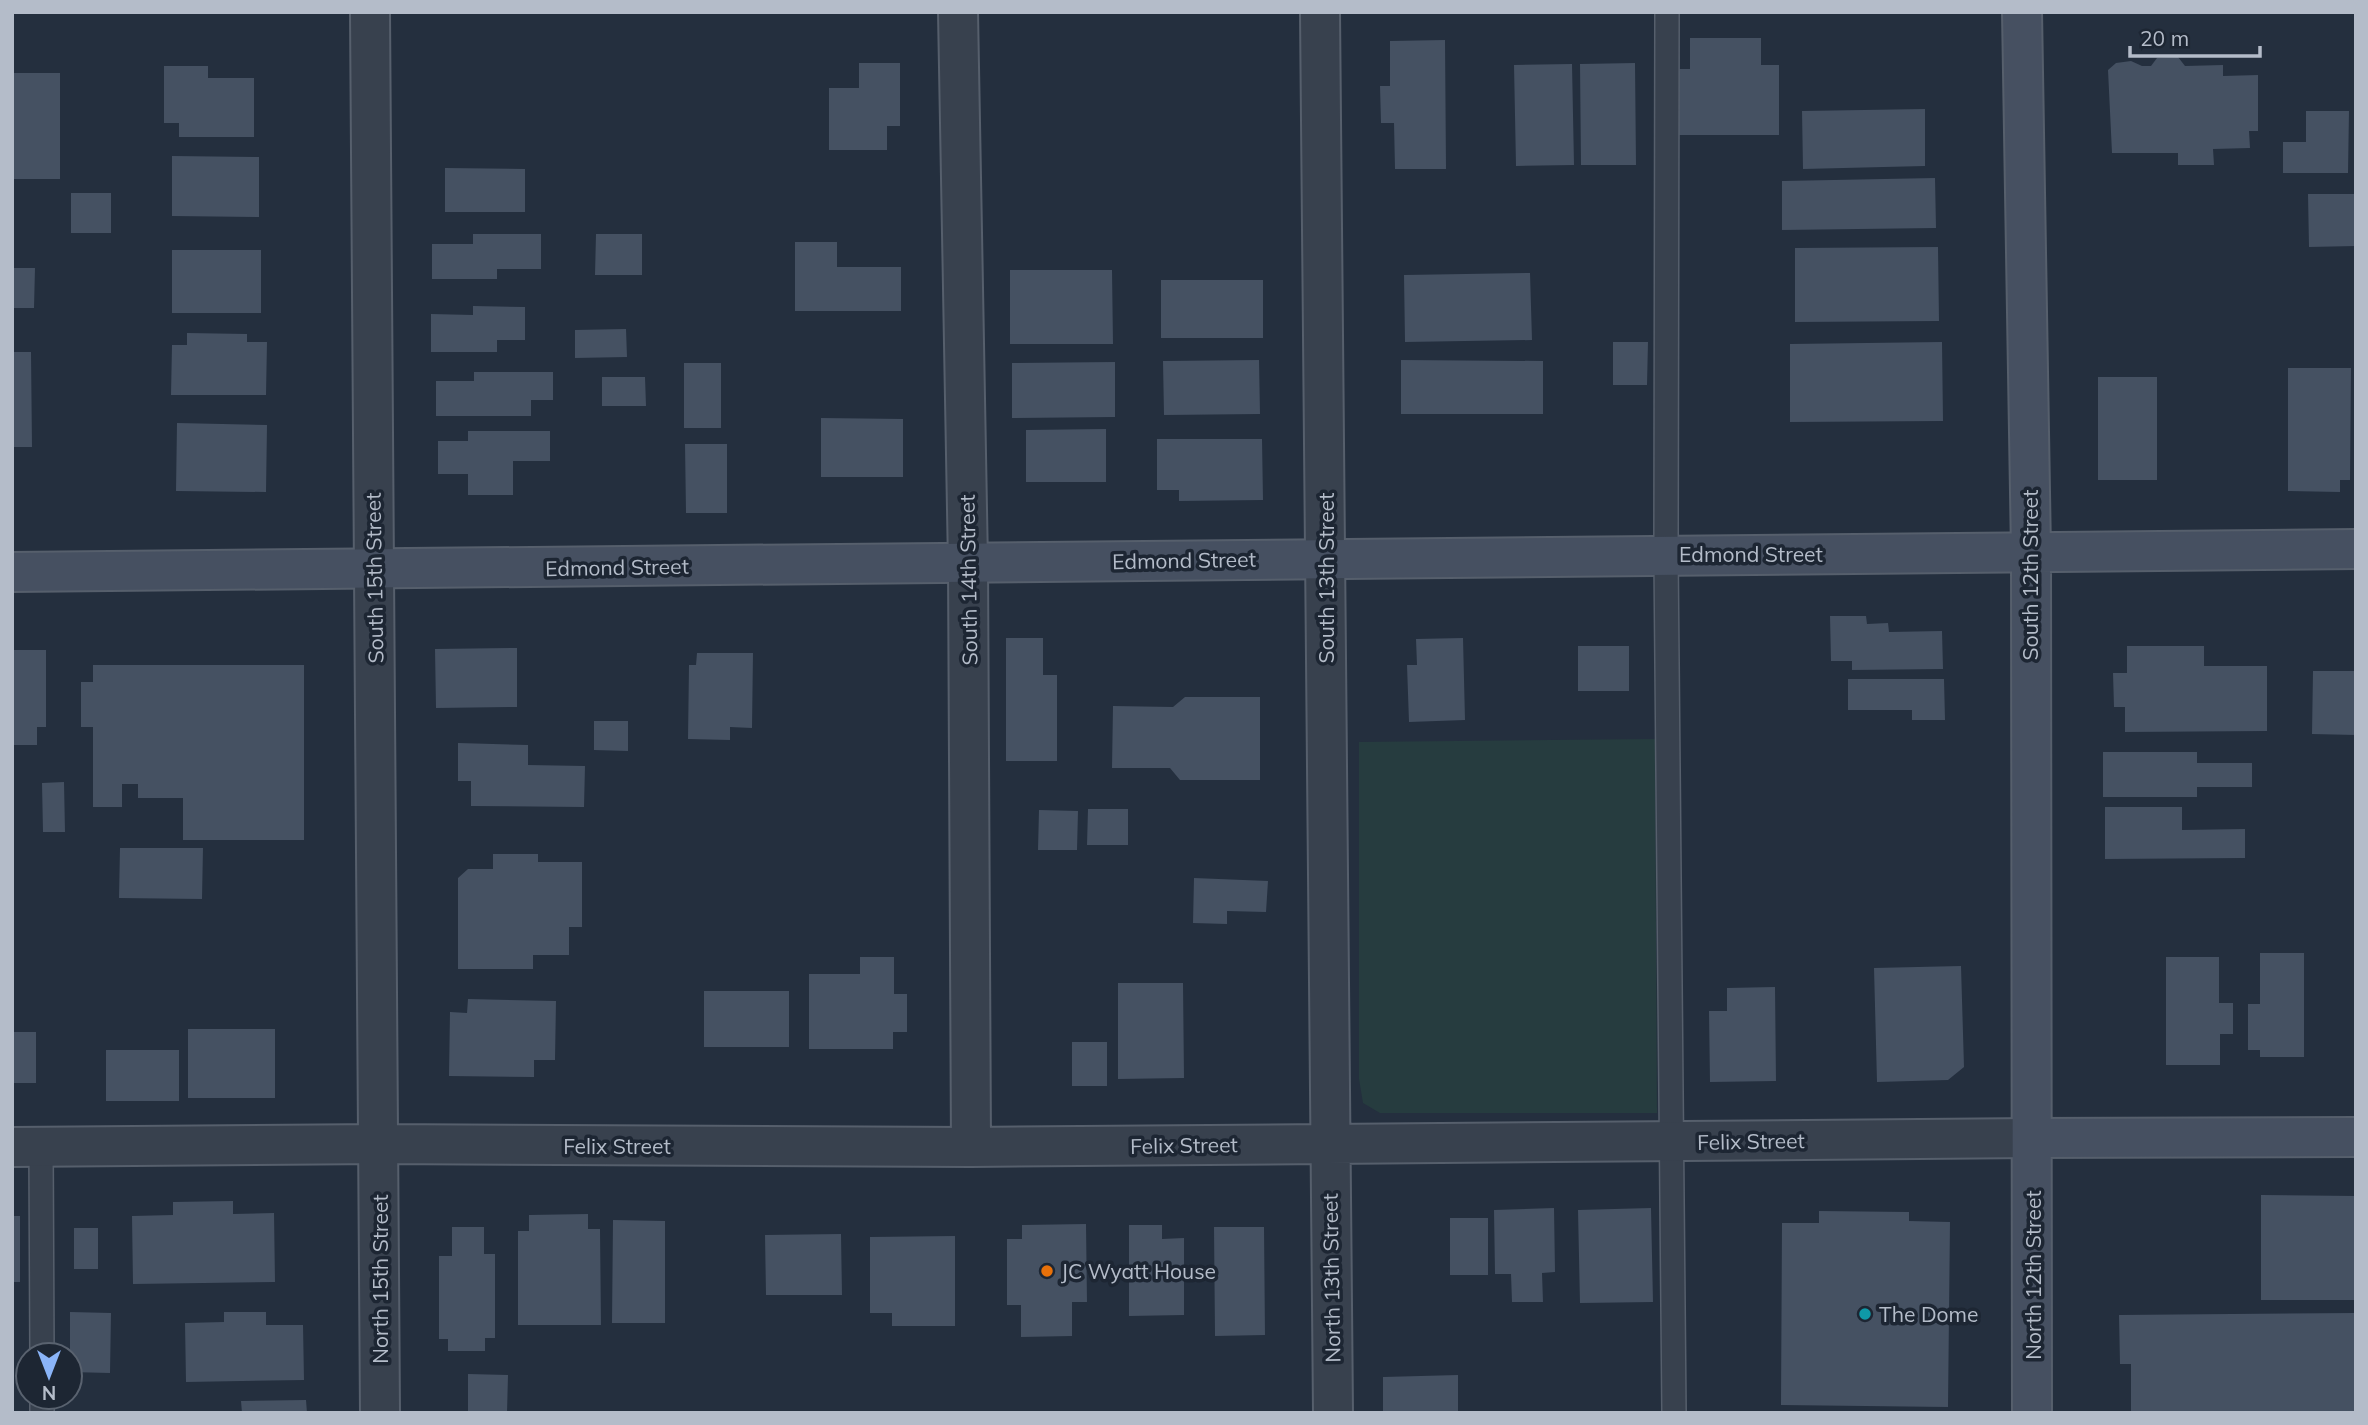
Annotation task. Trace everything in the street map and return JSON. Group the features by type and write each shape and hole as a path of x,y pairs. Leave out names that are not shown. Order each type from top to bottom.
{"street":[{"name":"South 15th Street","path":"370,12 380,1144"},
{"name":"South 14th Street","path":"958,12 968,564 971,1147"},
{"name":"South 13th Street","path":"1320,12 1329,1143"},
{"name":"South 12th Street","path":"2022,12 2031,552 2033,1138"},
{"name":"Edmond Street","path":"12,572 2356,549"},
{"name":"Felix Street","path":"26,1147 380,1144 971,1147 2356,1137"},
{"name":"North 12th Street","path":"2032,1413 2033,1138"},
{"name":"North 13th Street","path":"1329,1143 1333,1413"},
{"name":"North 15th Street","path":"380,1144 380,1413"}],"lane":[{"path":"1667,12 1666,555 1674,1413"},
{"path":"26,1147 41,1341"}],"green space":[{"path":"1655,739 1657,1113 1380,1113 1363,1103 1359,1079 1359,742"}],"building":[{"path":"1690,38 1761,38 1761,65 1779,65 1779,135 1677,135 1677,69 1690,69"},
{"path":"1445,40 1446,169 1395,169 1394,123 1381,123 1380,86 1390,86 1390,41"},
{"path":"2178,57 2185,66 2223,65 2223,76 2258,75 2258,131 2249,131 2250,148 2213,149 2214,165 2178,165 2178,153 2112,153 2108,70 2116,63 2131,61 2142,66 2151,66 2157,58"},
{"path":"859,63 900,63 900,126 887,126 887,150 829,150 829,88 859,88"},
{"path":"1635,63 1636,165 1581,165 1580,64"},
{"path":"1572,64 1574,165 1516,166 1514,65"},
{"path":"164,66 208,66 208,78 254,78 254,137 179,137 179,123 164,123"},
{"path":"12,73 60,73 60,179 12,179"},
{"path":"1925,109 1925,166 1803,169 1802,111"},
{"path":"2306,111 2349,111 2348,173 2283,173 2283,142 2306,142"},
{"path":"172,156 259,157 259,217 172,216"},
{"path":"445,168 525,169 525,212 445,212"},
{"path":"1935,178 1936,228 1782,230 1782,181"},
{"path":"71,193 111,193 111,233 71,233"},
{"path":"2308,194 2356,194 2356,246 2309,247"},
{"path":"473,234 541,234 541,269 497,269 497,279 432,279 432,244 473,244"},
{"path":"596,234 642,234 642,275 595,275"},
{"path":"795,242 837,242 837,267 901,267 901,311 795,311"},
{"path":"1938,247 1939,321 1795,322 1795,248"},
{"path":"172,250 261,250 261,313 172,313"},
{"path":"12,268 35,268 34,308 12,308"},
{"path":"1010,270 1112,270 1113,344 1010,344"},
{"path":"1530,273 1532,340 1405,342 1404,275"},
{"path":"1161,280 1263,280 1263,338 1161,338"},
{"path":"473,306 525,307 525,340 497,340 497,352 431,352 431,314 473,315"},
{"path":"626,329 627,357 575,358 575,330"},
{"path":"187,333 247,334 247,342 267,342 266,395 171,395 172,345 187,345"},
{"path":"1613,342 1648,342 1647,385 1613,385"},
{"path":"1942,342 1943,421 1790,422 1790,344"},
{"path":"12,352 31,352 32,447 12,447"},
{"path":"1259,360 1260,414 1164,415 1163,361"},
{"path":"1401,360 1543,361 1543,414 1401,414"},
{"path":"1115,362 1115,417 1012,418 1012,363"},
{"path":"684,363 721,363 721,428 684,428"},
{"path":"2288,368 2351,368 2350,480 2340,480 2340,492 2288,491"},
{"path":"474,372 553,372 553,400 531,400 531,416 436,416 436,381 474,381"},
{"path":"602,377 645,377 646,406 602,406"},
{"path":"2098,377 2157,377 2157,480 2098,480"},
{"path":"821,418 903,419 903,477 821,477"},
{"path":"177,423 267,425 266,492 176,491"},
{"path":"1106,429 1106,482 1026,482 1026,430"},
{"path":"468,431 550,431 550,461 513,461 513,495 468,495 468,474 438,474 438,441 468,441"},
{"path":"1157,439 1262,439 1263,500 1179,501 1179,490 1157,490"},
{"path":"685,444 727,444 727,513 686,513"},
{"path":"1830,616 1866,616 1867,624 1888,623 1889,632 1942,631 1943,669 1852,670 1852,661 1831,661"},
{"path":"1006,638 1043,638 1043,675 1057,675 1057,761 1006,761"},
{"path":"1463,638 1465,720 1409,722 1407,665 1417,665 1416,639"},
{"path":"1578,646 1629,646 1629,691 1578,691"},
{"path":"2127,646 2204,646 2204,666 2267,666 2267,731 2125,732 2125,707 2114,707 2113,673 2127,673"},
{"path":"517,648 517,707 436,708 435,649"},
{"path":"12,650 46,650 46,727 37,727 37,745 12,745"},
{"path":"697,653 753,653 752,728 730,727 730,740 688,739 689,665 696,665"},
{"path":"93,665 304,665 304,840 183,840 183,798 138,798 138,784 122,784 122,807 93,807 93,727 81,727 81,682 93,682"},
{"path":"2313,671 2356,671 2356,735 2312,734"},
{"path":"1848,679 1944,679 1945,720 1912,720 1912,710 1848,710"},
{"path":"1185,697 1260,697 1260,780 1180,780 1170,768 1112,768 1113,706 1173,707"},
{"path":"594,721 628,721 628,751 594,750"},
{"path":"458,743 528,745 528,765 585,766 584,807 471,806 471,781 458,781"},
{"path":"2103,752 2197,752 2197,763 2252,763 2252,787 2197,787 2197,797 2103,797"},
{"path":"64,782 65,832 43,832 42,783"},
{"path":"2105,807 2182,807 2182,830 2245,829 2245,858 2105,859"},
{"path":"1088,809 1128,809 1128,845 1087,845"},
{"path":"1039,810 1078,811 1077,850 1038,850"},
{"path":"120,848 203,848 202,899 119,898"},
{"path":"493,854 538,854 538,862 582,862 582,927 569,927 569,955 533,955 533,969 458,969 458,878 468,869 493,869"},
{"path":"1194,878 1268,881 1266,912 1227,911 1227,924 1193,923"},
{"path":"2260,953 2304,953 2304,1057 2260,1057 2260,1050 2248,1050 2248,1004 2260,1004"},
{"path":"860,957 894,957 894,994 907,994 907,1032 893,1032 893,1049 809,1049 809,974 860,974"},
{"path":"2166,957 2219,957 2219,1003 2233,1003 2233,1034 2220,1034 2220,1065 2166,1065"},
{"path":"1961,966 1964,1067 1948,1080 1877,1082 1874,968"},
{"path":"1118,983 1183,983 1184,1078 1118,1079"},
{"path":"1775,987 1776,1081 1710,1082 1709,1011 1727,1011 1727,988"},
{"path":"704,991 789,991 789,1047 704,1047"},
{"path":"468,999 556,1001 555,1060 534,1060 534,1077 449,1076 450,1012 467,1013"},
{"path":"188,1029 275,1029 275,1098 188,1098"},
{"path":"12,1032 36,1032 36,1083 12,1083"},
{"path":"1072,1042 1107,1042 1107,1086 1072,1086"},
{"path":"106,1050 179,1050 179,1101 106,1101"},
{"path":"2261,1195 2356,1196 2356,1300 2261,1300"},
{"path":"233,1201 233,1214 274,1213 275,1282 133,1284 132,1216 173,1215 173,1202"},
{"path":"1554,1208 1555,1272 1542,1273 1543,1302 1512,1302 1511,1274 1495,1274 1494,1210"},
{"path":"1651,1208 1653,1302 1580,1303 1578,1210"},
{"name":"The Dome","path":"1819,1211 1909,1212 1909,1221 1950,1222 1948,1407 1781,1405 1782,1223 1819,1223"},
{"path":"588,1214 588,1229 600,1229 601,1325 518,1325 518,1231 529,1231 529,1215"},
{"path":"12,1216 20,1216 20,1282 12,1282"},
{"path":"1450,1218 1488,1218 1488,1275 1450,1275"},
{"path":"613,1220 665,1221 665,1323 612,1323"},
{"name":"JC Wyatt House","path":"1086,1224 1087,1302 1072,1302 1072,1336 1021,1337 1021,1305 1007,1305 1007,1239 1022,1239 1022,1225"},
{"path":"1129,1225 1162,1225 1162,1239 1184,1238 1184,1315 1129,1316"},
{"path":"452,1227 484,1227 484,1254 495,1254 495,1338 485,1338 485,1351 448,1351 448,1339 439,1339 439,1256 452,1256"},
{"path":"1214,1227 1264,1227 1265,1335 1215,1336"},
{"path":"74,1228 98,1228 98,1269 74,1269"},
{"path":"841,1234 842,1295 766,1295 765,1235"},
{"path":"955,1236 955,1326 892,1326 892,1313 870,1313 870,1237"},
{"path":"70,1312 111,1313 110,1373 84,1372 84,1341 70,1341"},
{"path":"224,1312 266,1312 266,1325 303,1325 304,1380 186,1382 185,1323 224,1322"},
{"path":"2356,1313 2356,1413 2131,1413 2131,1364 2120,1364 2119,1315"},
{"path":"468,1374 508,1375 507,1413 468,1413"},
{"path":"1458,1375 1458,1411 1383,1412 1383,1377"},
{"path":"306,1400 307,1413 242,1413 241,1401"}],"place":[{"name":"JC Wyatt House","path":"1047,1271"},
{"name":"The Dome","path":"1865,1314"}]}
